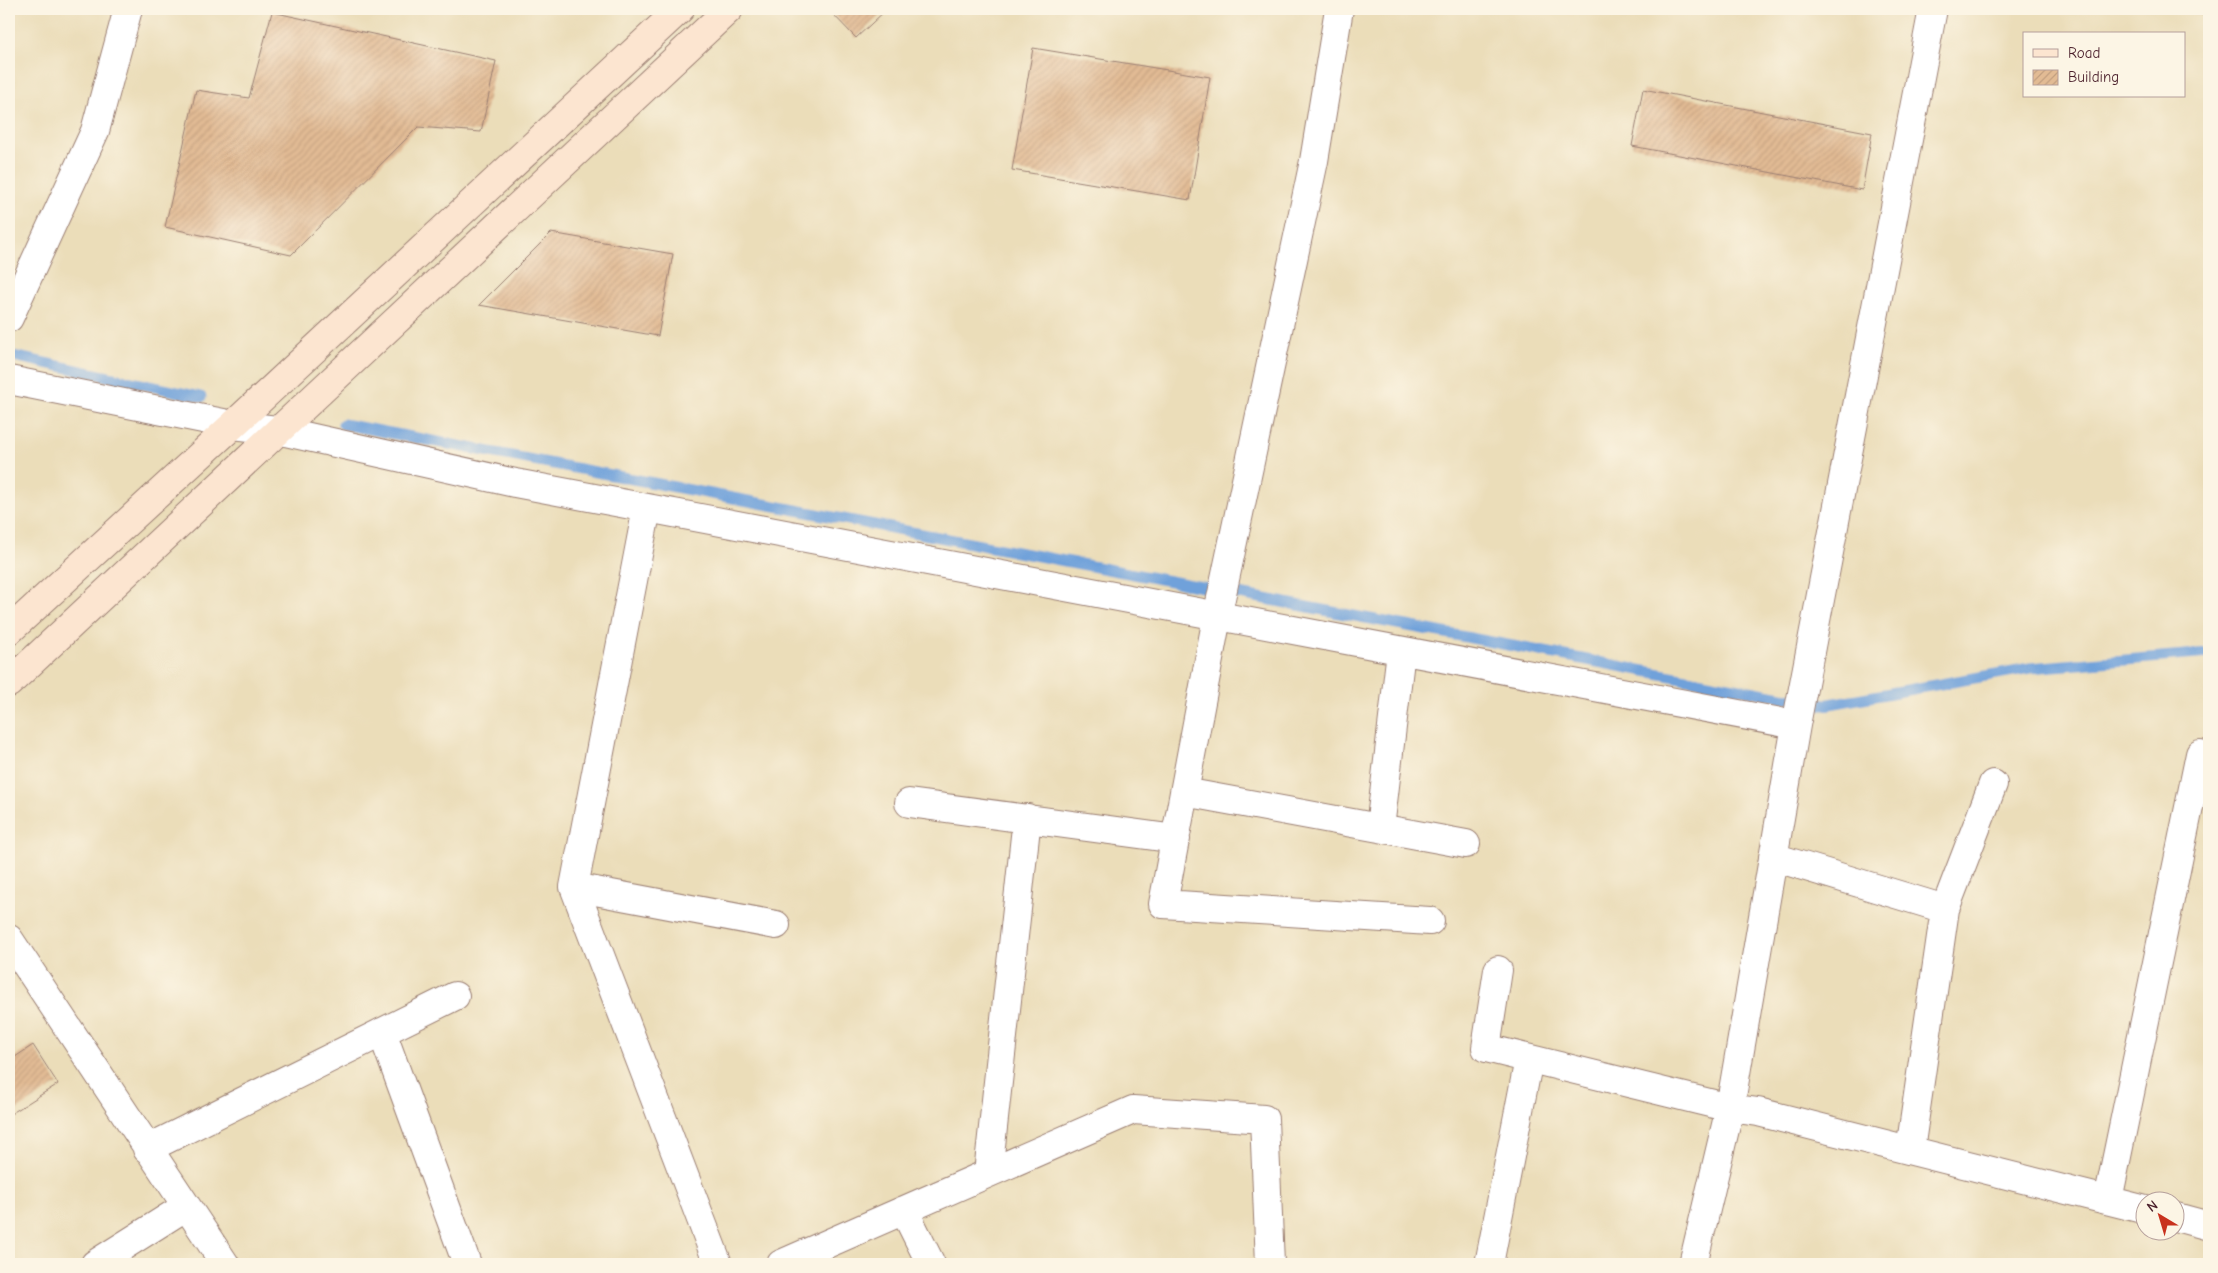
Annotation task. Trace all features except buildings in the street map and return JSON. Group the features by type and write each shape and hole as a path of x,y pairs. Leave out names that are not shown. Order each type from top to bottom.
{"street":[{"path":"9,318 95,131 128,9"},
{"path":"9,631 680,9"},
{"path":"9,683 277,430 729,9"},
{"path":"1339,9 1314,162 1217,616 1163,904 1430,921"},
{"path":"1693,1264 1730,1108 1796,725 1933,9"},
{"path":"9,380 233,425 277,430 515,483 1796,725"},
{"path":"647,508 574,887 718,1264"},
{"path":"1380,828 1401,651"},
{"path":"2108,1200 2200,799 2200,754"},
{"path":"1910,1150 1945,909 1993,784"},
{"path":"1184,792 1466,844"},
{"path":"909,802 1176,839"},
{"path":"988,1174 1027,818"},
{"path":"1773,857 1945,909"},
{"path":"574,887 776,925"},
{"path":"9,939 185,1207 225,1264"},
{"path":"1498,970 1486,1048 1730,1108 1758,1112 2136,1207"},
{"path":"147,1149 455,996"},
{"path":"382,1032 467,1264"},
{"path":"1489,1264 1530,1059"},
{"path":"781,1264 1133,1110 1264,1119 1270,1264"},
{"path":"95,1264 185,1207"},
{"path":"904,1210 932,1264"},
{"path":"2186,1220 2209,1226"}],"waterway":[{"path":"9,355 201,397"},
{"path":"343,424 1824,705 2030,668 2209,653"}]}
